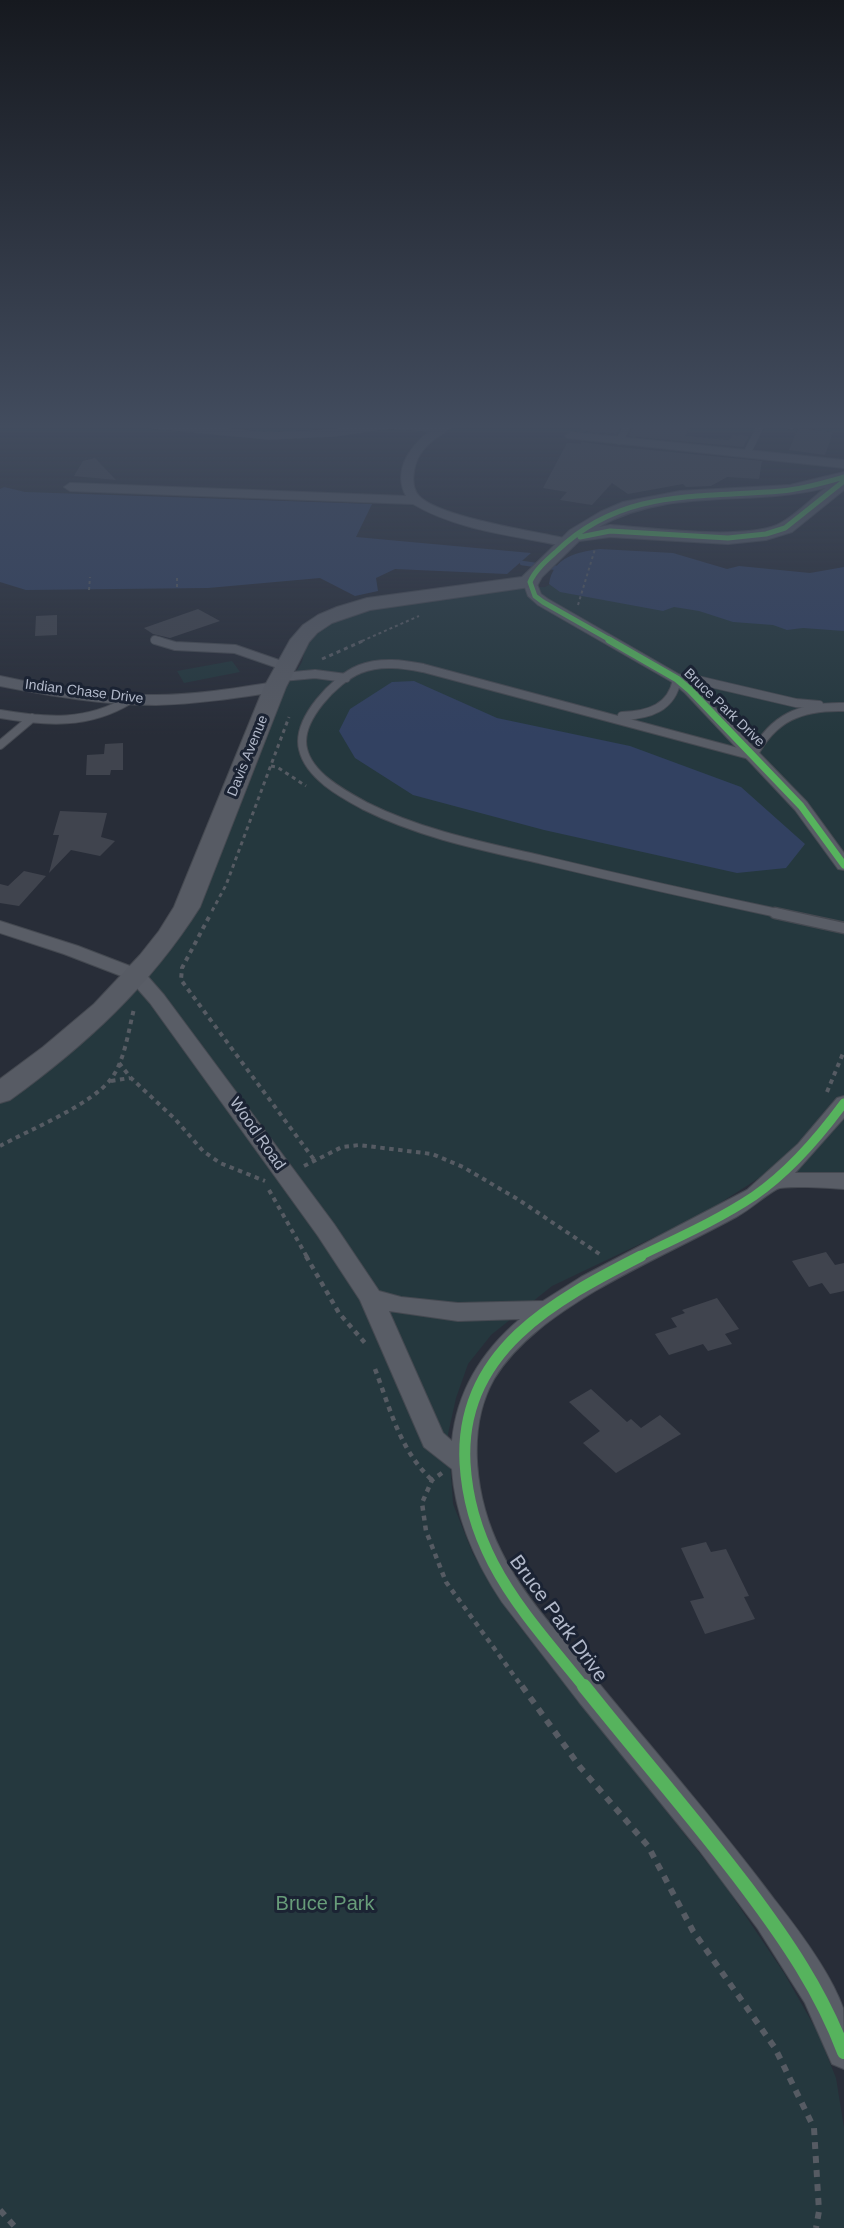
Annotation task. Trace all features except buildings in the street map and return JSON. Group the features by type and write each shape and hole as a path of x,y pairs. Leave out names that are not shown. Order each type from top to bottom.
{"main road":[{"path":"531,578 587,527"},
{"path":"565,545 588,534 610,531 728,538 766,534 786,527"},
{"name":"Davis Avenue","path":"0,1093 45,1061 136,975 168,940 187,907 300,640 310,629 344,611 367,604 531,578"}],"street":[{"path":"496,527 565,545"},
{"name":"Bruce Park Drive","path":"531,578 535,596 543,602 677,679 801,806 844,865"},
{"name":"Indian Chase Drive","path":"0,681 54,691 129,699 177,699 285,677"},
{"path":"0,927 71,950 136,975"},
{"name":"Wood Road","path":"136,975 219,1080 327,1230 371,1298 433,1440 463,1463"},
{"name":"Bruce Park Drive","path":"835,1099 809,1147 761,1190 732,1209 596,1281 548,1310 513,1337 493,1360 481,1381 472,1404 465,1435 463,1463 470,1508 487,1551 521,1606 733,1869 778,1930 819,1993 844,2052"},
{"path":"771,1180 844,1181"},
{"path":"371,1298 401,1306 458,1312 548,1310"}],"lane":[{"path":"155,640 175,646 235,649 285,677 330,674 346,678"},
{"path":"822,705 782,719 769,729 753,756 409,665 376,665 358,670 326,694 304,725 303,748 309,763 338,788 364,805 411,825 458,840 844,928"},
{"path":"610,717 646,714 670,702 676,691 677,679 689,678 796,703 844,707"},
{"path":"0,714 72,720 93,718 114,711 129,699"},
{"path":"0,745 32,718"}],"path":[{"path":"580,599 596,545"},
{"path":"88,590 90,577"},
{"path":"177,578 177,589"},
{"path":"285,677 423,614"},
{"path":"290,712 226,885 182,968 182,980 315,1161"},
{"path":"0,1146 94,1094 110,1081 119,1063 136,1000 136,975"},
{"path":"835,1099 844,1051"},
{"path":"119,1063 131,1078 175,1119 203,1151 220,1163 267,1181 268,1189 314,1272 339,1313 365,1343 369,1353"},
{"path":"110,1081 131,1078"},
{"path":"299,1168 342,1147 359,1145 432,1154 463,1167 519,1200 602,1256 612,1250"},
{"path":"373,1364 411,1459 421,1472 432,1480"},
{"path":"463,1463 432,1480 422,1503 426,1531 446,1582 580,1767 648,1846 693,1931 775,2048 813,2128 819,2211 816,2228"},
{"path":"0,2210 16,2228"}],"green space":[{"name":"Bruce Park","path":"559,580 844,604 844,1174 805,1174 773,1169 703,1214 552,1286 491,1335 468,1364 456,1398 448,1434 453,1504 473,1554 512,1617 724,1884 784,1973 818,2033 836,2078 844,2128 844,2228 0,2228 0,1100 157,963 283,693 302,662 305,649 322,627 365,609 493,589 545,587"},
{"path":"232,661 240,672 184,683 177,671"}],"water":[{"path":"0,527 361,527 356,537 531,553 507,574 395,569 376,578 378,591 355,596 320,578 208,588 26,590 0,582"},
{"path":"600,549 673,553 727,569 739,566 810,573 844,567 844,631 803,628 787,630 773,625 733,622 699,611 674,607 663,611 560,592 549,584 551,575 561,562 575,554"},
{"path":"414,681 497,718 630,746 741,787 805,844 786,868 737,873 544,830 413,795 355,758 339,731 350,709 392,682"}],"waterway":[{"path":"522,563 564,569"}],"cycle path":[{"path":"587,527 557,551 533,575 530,582 535,596 677,679 690,690 801,806 844,865"},
{"path":"580,537 610,531 728,538 766,534 786,527"},
{"path":"844,1103 806,1149 755,1195 563,1299 516,1336 496,1357 482,1378 472,1401 466,1426 464,1451 470,1502 477,1526 502,1579 544,1636 710,1840 769,1918 817,1991 844,2052"}]}
